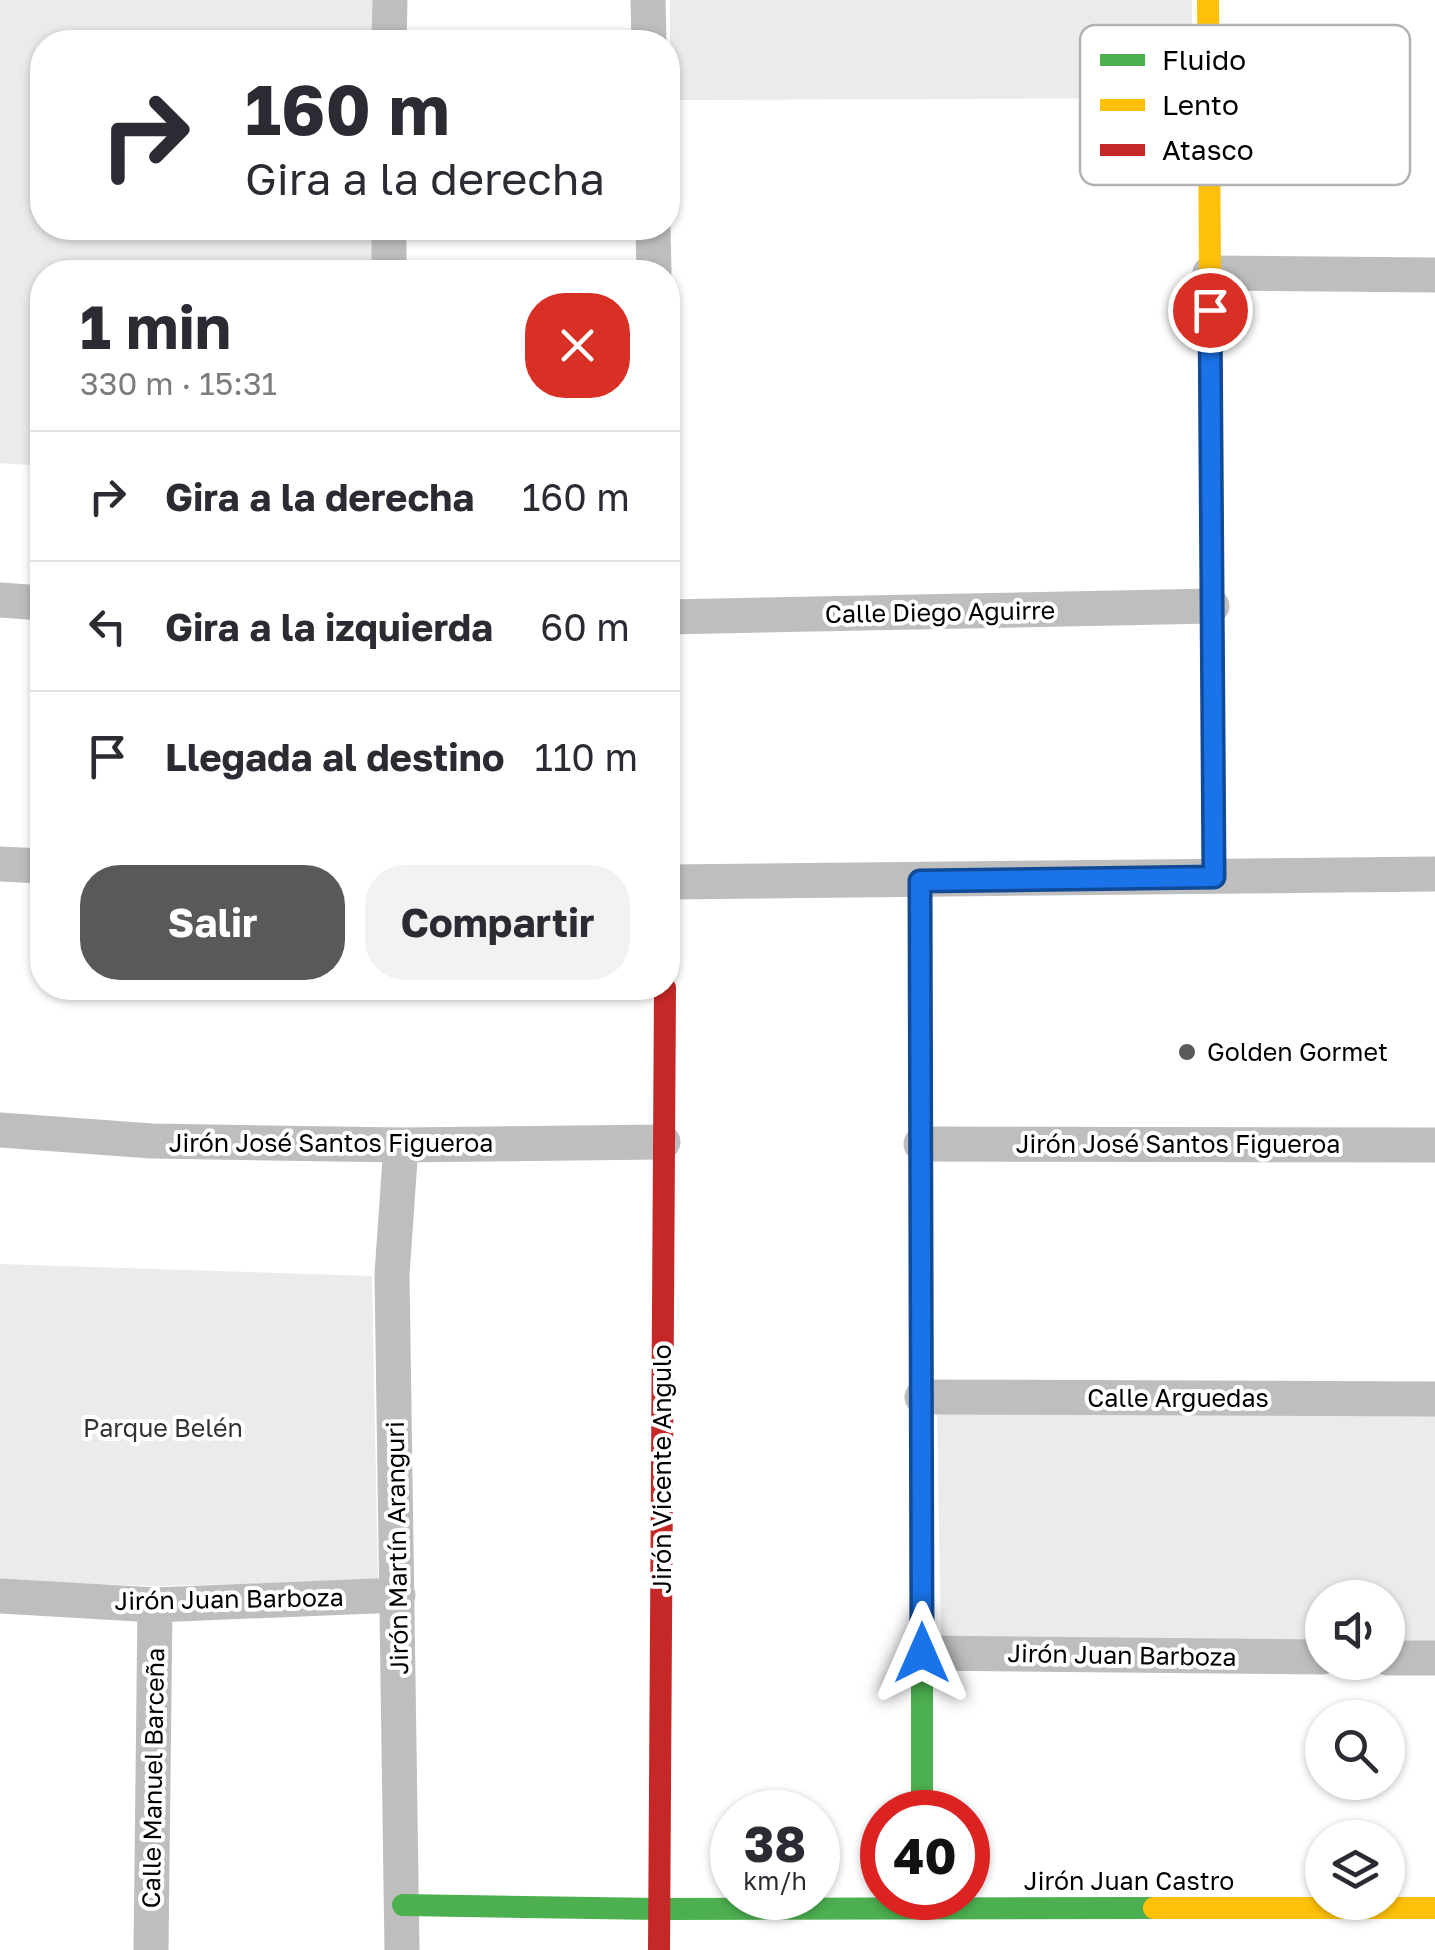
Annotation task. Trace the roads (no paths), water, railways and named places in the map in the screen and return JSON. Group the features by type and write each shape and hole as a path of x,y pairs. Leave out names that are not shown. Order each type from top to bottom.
{"street":[{"path":"389,30 390,0"},
{"path":"648,0 649,30"},
{"path":"1208,0 1208,25"},
{"path":"1209,185 1214,877"},
{"path":"1210,273 1435,275"},
{"path":"0,600 30,603"},
{"name":"Calle Diego Aguirre","path":"680,618 1212,606"},
{"path":"0,864 30,865"},
{"path":"680,882 1435,874"},
{"path":"920,881 922,1790"},
{"name":"Jirón Vicente Angulo","path":"659,1950 665,1000"},
{"name":"Jirón José Santos Figueroa","path":"0,1130 152,1141 401,1145 663,1142"},
{"name":"Jirón José Santos Figueroa","path":"921,1144 1435,1145"},
{"name":"Jirón Martín Aranguri","path":"401,1145 392,1274 402,1950"},
{"name":"Calle Arguedas","path":"922,1397 1435,1398"},
{"name":"Jirón Juan Barboza","path":"0,1596 155,1605 398,1595"},
{"name":"Calle Manuel Barceña","path":"151,1950 155,1605"},
{"name":"Jirón Juan Barboza","path":"922,1653 1305,1657"},
{"path":"1405,1658 1435,1658"},
{"name":"Jirón Juan Castro","path":"403,1905 659,1909 860,1904"},
{"name":"Jirón Juan Castro","path":"990,1904 1435,1908"}],"place":[{"name":"Golden Gormet","path":"1187,1052"}],"park label":[{"name":"Parque Belén","path":"163,1428"}]}
